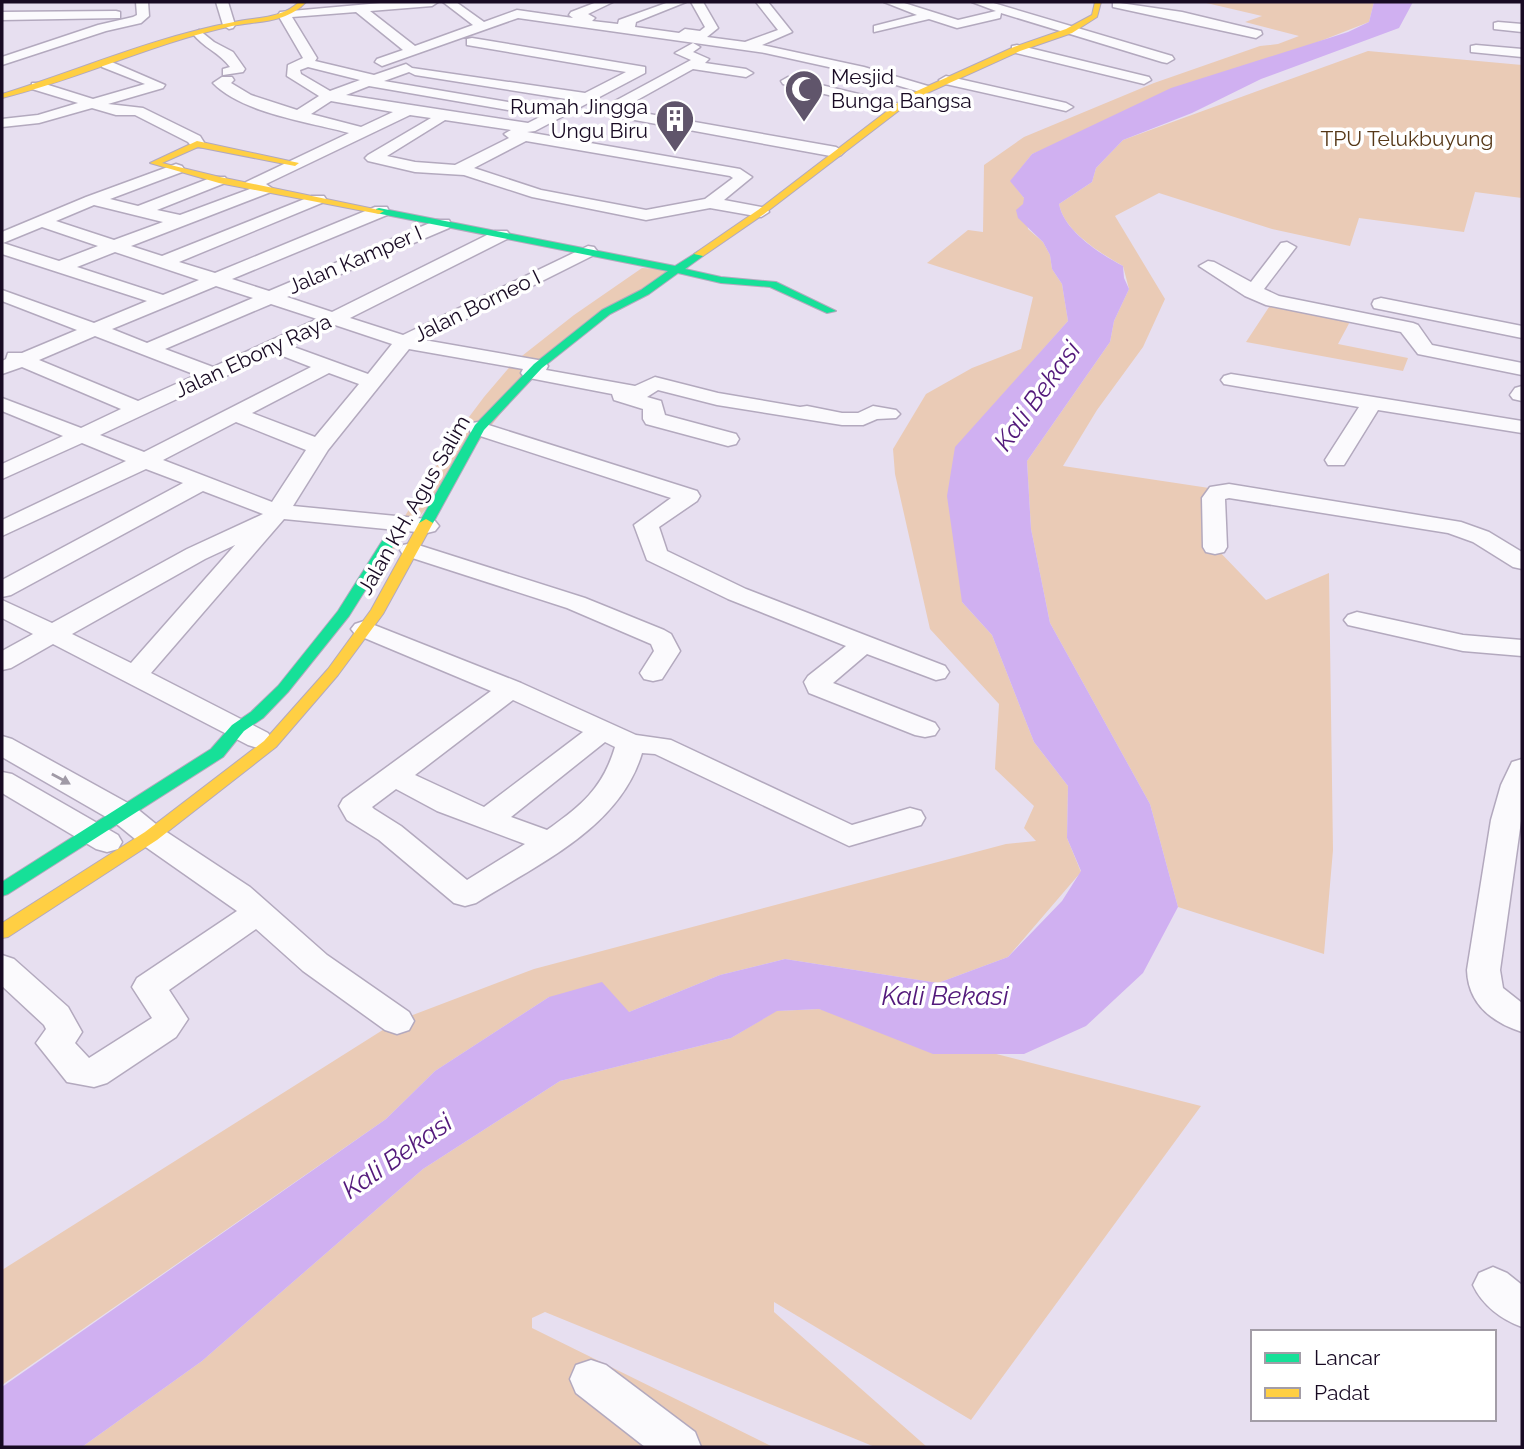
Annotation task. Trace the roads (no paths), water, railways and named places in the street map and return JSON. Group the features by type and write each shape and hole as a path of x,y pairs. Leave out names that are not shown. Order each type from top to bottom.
{"street":[{"path":"222,2 229,25"},
{"path":"286,15 300,8 303,2"},
{"path":"2,96 229,25 286,15 430,2"},
{"path":"449,2 482,26"},
{"path":"607,2 575,15 849,67 923,89"},
{"path":"746,46 786,32 762,2"},
{"path":"890,2 980,32"},
{"path":"978,2 1167,59"},
{"path":"1099,2 1182,16 1256,34"},
{"name":"Jalan KH. Agus Salim","path":"2,932 151,836 270,744 333,672 378,611 427,526 478,417 526,371 606,312 645,292 761,212 895,107 923,89 1017,49 1069,31 1095,16 1099,2"},
{"path":"1117,4 1136,2"},
{"path":"1157,2 1228,13"},
{"path":"406,5 417,14"},
{"path":"878,29 943,5"},
{"path":"2,61 102,28 137,20 143,6 5,8"},
{"path":"382,62 413,51 442,35 482,26 512,11 537,16 622,26 702,35 712,28 691,9 659,10 622,26 563,57"},
{"path":"361,10 413,51"},
{"path":"286,15 310,58 307,63"},
{"path":"957,23 996,15"},
{"path":"298,116 329,96 514,28 537,16"},
{"path":"1498,26 1522,29"},
{"path":"2,29 102,28"},
{"path":"199,34 209,45 228,55 238,69 220,83 246,98 298,116 363,132"},
{"path":"705,40 681,53 702,59 607,111 836,152"},
{"path":"15,41 66,41"},
{"path":"59,267 182,221 258,187 295,163 410,113 527,128 640,70 472,42"},
{"path":"1017,49 1144,80"},
{"path":"1476,49 1522,53"},
{"path":"2,55 24,55"},
{"path":"555,115 369,80 307,63 293,68 294,76 329,96 438,120 743,174 744,177 710,203"},
{"path":"2,123 39,119 159,85 107,64"},
{"path":"692,65 746,72"},
{"path":"402,69 588,99"},
{"path":"471,80 490,71"},
{"path":"521,88 544,79"},
{"path":"592,80 617,84"},
{"path":"947,80 1066,107"},
{"path":"788,81 895,107"},
{"path":"37,86 118,112 138,111 195,139 197,144"},
{"path":"438,120 368,160 415,167 459,169 538,194 646,215 710,203 761,212"},
{"path":"650,139 678,124"},
{"path":"697,150 727,131"},
{"path":"459,169 525,136"},
{"path":"295,163 197,144 154,163 219,180 588,251 721,280 772,284 831,311"},
{"path":"2,238 92,200 176,169"},
{"path":"140,211 219,180"},
{"path":"163,262 318,199"},
{"path":"92,200 182,221"},
{"path":"2,368 381,211"},
{"path":"43,222 404,342 526,371 638,393 655,383 717,399 842,419 863,419 873,412 888,414"},
{"name":"Jalan Kamper I","path":"147,349 443,224"},
{"name":"Jalan Ebony Raya","path":"2,472 274,346 502,235"},
{"path":"1252,292 1287,247"},
{"path":"2,248 164,301"},
{"name":"Jalan Borneo I","path":"133,677 273,517 320,447 404,342 588,251"},
{"path":"631,276 648,263"},
{"path":"1209,265 1252,292 1273,301 1406,327 1411,329 1426,350 1522,369"},
{"path":"1320,292 1522,332"},
{"path":"2,295 213,374"},
{"path":"1434,314 1446,296"},
{"path":"526,371 536,345"},
{"path":"274,346 371,382"},
{"path":"2,352 138,409"},
{"path":"2,528 144,461 328,366"},
{"path":"498,380 526,371 575,387 648,402 656,409 652,416 654,419 728,439"},
{"path":"1231,380 1522,427"},
{"path":"1336,460 1372,403"},
{"path":"2,404 201,483 273,517 403,519 427,526"},
{"path":"233,414 271,426 320,447"},
{"path":"457,433 478,417 688,496 646,526 656,555 737,594 936,672"},
{"path":"2,590 201,483"},
{"path":"1215,547 1213,498 1219,492 1229,491 1453,527 1481,537 1522,562"},
{"path":"2,662 219,542 273,517"},
{"path":"2,890 217,753 237,729 266,707 320,644 344,613 403,519"},
{"path":"412,550 576,603 655,636 662,640 667,650 653,673"},
{"path":"2,608 133,677 270,744"},
{"path":"1357,620 1463,643 1522,648"},
{"path":"364,629 511,689 630,743 661,746 849,836 910,818"},
{"path":"864,643 818,682 819,687 925,729"},
{"path":"511,689 354,806 359,809 358,813 390,832 465,895 549,842 607,795 624,767 630,743"},
{"path":"487,820 602,731"},
{"path":"2,745 124,814 151,836 239,895 256,914 315,964 397,1021"},
{"path":"1522,768 1514,787 1501,837 1485,963 1486,989 1490,996 1522,1019"},
{"path":"394,776 487,820 549,842"},
{"path":"2,780 124,853"},
{"path":"2,967 56,1016 65,1032 54,1043 80,1072 94,1073 164,1028 171,1019 149,988 256,914"},
{"path":"591,1379 679,1447"}],"water":[{"name":"Kali Bekasi","path":"1374,2 1413,2 1399,28 1261,79 1192,113 1123,140 1096,168 1092,182 1059,204 1068,223 1084,241 1123,266 1129,289 1114,321 1110,342 1027,461 1031,529 1050,623 1150,804 1178,907 1143,973 1086,1026 1024,1054 933,1054 819,1009 777,1011 731,1038 560,1081 423,1169 202,1361 82,1447 2,1447 2,1387 386,1119 435,1071 549,997 602,982 629,1012 720,975 785,959 938,983 1008,957 1062,901 1081,871 1067,838 1068,786 1034,742 992,635 962,602 947,496 955,447 1068,321 1062,284 1052,269 1050,255 1043,242 1018,218 1016,210 1023,204 1024,198 1010,181 1032,154 1171,88 1348,32 1369,22"}],"place":[{"name":"Mesjid Bunga Bangsa","path":"804,123"},
{"name":"Rumah Jingga Ungu Biru","path":"675,153"}],"park label":[{"name":"TPU Telukbuyung","path":"1407,139"}]}
